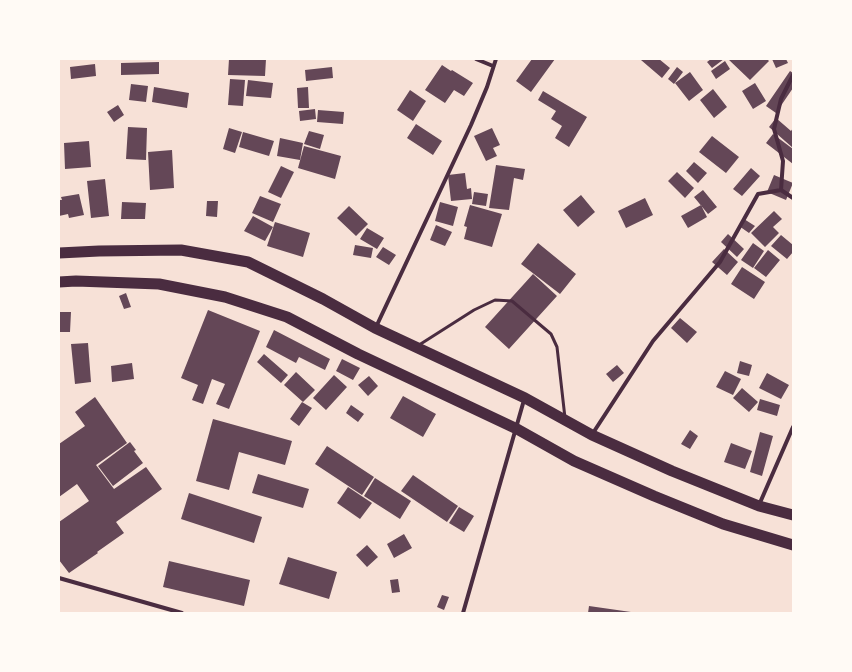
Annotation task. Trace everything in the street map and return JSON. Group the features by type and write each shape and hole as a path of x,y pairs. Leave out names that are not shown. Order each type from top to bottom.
{"highway":[{"path":"59,253 181,250 248,262 323,299 375,328 525,398 592,435 672,471 759,506 793,515"},
{"path":"59,282 76,281 159,284 225,297 287,317 358,354 517,429 574,461 723,524 793,545"}],"street":[{"path":"476,59 493,66"},
{"path":"375,328 471,125 487,88 496,59"},
{"path":"781,190 783,161 774,129 781,99 793,75"},
{"path":"592,435 653,341 720,262 758,194 781,190 793,198"},
{"path":"464,613 525,398"},
{"path":"759,506 793,427"},
{"path":"59,578 182,613"}],"lane":[{"path":"416,347 474,310 495,300 512,300 551,334 557,347 566,421"}],"building":[{"path":"229,59 266,59 265,76 228,75"},
{"path":"532,59 555,59 531,92 516,81"},
{"path":"659,59 670,68 662,78 641,60"},
{"path":"711,59 724,59 712,68 707,62"},
{"path":"728,59 767,59 769,61 750,80"},
{"path":"772,59 786,59 788,63 776,68"},
{"path":"725,61 730,69 716,79 711,71"},
{"path":"159,62 159,74 121,75 121,63"},
{"path":"95,64 96,76 71,79 70,67"},
{"path":"442,65 473,83 464,96 454,90 445,103 425,90"},
{"path":"332,67 333,78 306,81 305,70"},
{"path":"677,67 683,72 674,84 668,79"},
{"path":"790,71 793,73 793,88 776,113 766,106"},
{"path":"690,72 703,90 689,101 675,83"},
{"path":"230,79 245,80 243,106 228,105"},
{"path":"248,80 273,83 271,98 246,96"},
{"path":"755,83 766,101 753,109 742,91"},
{"path":"131,84 148,86 146,102 129,100"},
{"path":"154,87 189,93 187,108 152,102"},
{"path":"308,87 309,108 298,108 297,88"},
{"path":"713,89 727,107 714,118 700,100"},
{"path":"410,90 426,101 413,121 397,110"},
{"path":"543,91 587,117 569,147 555,138 562,126 551,119 556,111 538,100"},
{"path":"118,105 124,115 114,122 107,112"},
{"path":"315,109 316,119 300,121 299,111"},
{"path":"318,110 344,112 343,124 317,122"},
{"path":"776,118 791,131 793,128 793,148 769,127"},
{"path":"416,124 442,141 433,155 407,138"},
{"path":"128,127 147,128 146,160 126,159"},
{"path":"229,128 242,132 235,153 223,149"},
{"path":"492,128 500,145 493,148 497,156 486,161 474,136"},
{"path":"309,131 324,135 320,149 304,144"},
{"path":"243,132 274,141 269,156 239,147"},
{"path":"773,134 793,149 793,164 766,143"},
{"path":"712,136 739,157 726,173 699,152"},
{"path":"280,138 303,143 300,160 277,156"},
{"path":"89,141 91,167 65,169 64,143"},
{"path":"304,146 341,156 335,179 298,168"},
{"path":"172,150 174,188 150,190 148,152"},
{"path":"694,162 707,173 698,183 686,171"},
{"path":"496,165 525,169 523,180 514,178 509,210 489,208"},
{"path":"281,166 294,172 281,198 268,192"},
{"path":"751,168 760,176 742,196 733,189"},
{"path":"677,172 694,188 685,198 668,181"},
{"path":"465,173 467,189 471,188 472,199 451,201 448,175"},
{"path":"774,175 793,183 786,200 767,192"},
{"path":"105,179 109,216 91,218 87,181"},
{"path":"703,190 717,207 708,214 694,197"},
{"path":"474,192 488,194 486,206 472,204"},
{"path":"79,194 84,215 69,218 68,214 59,216 59,200 62,200 61,197"},
{"path":"581,195 595,212 578,227 563,210"},
{"path":"260,196 281,204 273,222 252,213"},
{"path":"645,198 653,215 626,228 618,211"},
{"path":"207,201 218,201 217,217 206,216"},
{"path":"122,202 146,203 145,219 121,219"},
{"path":"440,202 458,207 453,226 435,221"},
{"path":"470,205 502,214 492,247 464,239 467,227 464,226"},
{"path":"701,205 707,217 688,228 681,216"},
{"path":"349,206 368,224 356,236 337,218"},
{"path":"774,211 782,219 773,227 779,233 765,247 751,233"},
{"path":"253,216 273,227 265,241 244,231"},
{"path":"744,219 755,226 749,233 739,226"},
{"path":"275,222 310,233 303,257 267,246"},
{"path":"436,225 452,232 445,246 430,240"},
{"path":"367,228 384,238 377,249 360,239"},
{"path":"728,234 744,249 737,257 721,242"},
{"path":"781,235 793,245 793,252 787,259 771,246"},
{"path":"538,243 576,274 560,294 521,264"},
{"path":"753,243 764,251 753,268 741,260"},
{"path":"355,245 373,248 371,258 353,255"},
{"path":"383,247 396,255 389,265 376,257"},
{"path":"724,249 738,262 727,275 712,262"},
{"path":"768,250 780,260 766,277 754,268"},
{"path":"742,267 765,282 754,299 731,284"},
{"path":"533,274 557,296 509,349 485,327"},
{"path":"126,293 131,307 124,309 119,296"},
{"path":"208,310 260,331 229,409 216,404 225,384 212,379 203,404 192,400 198,385 181,378"},
{"path":"60,312 71,312 70,332 59,332"},
{"path":"680,318 697,332 687,343 671,328"},
{"path":"274,330 330,359 325,370 299,357 296,363 266,347"},
{"path":"88,343 91,382 75,384 71,344"},
{"path":"264,354 288,375 281,383 257,362"},
{"path":"342,359 360,368 353,380 336,371"},
{"path":"740,361 752,365 749,376 737,373"},
{"path":"132,363 134,379 112,382 111,366"},
{"path":"617,365 624,373 613,382 606,374"},
{"path":"725,371 741,379 733,395 716,387"},
{"path":"296,372 315,390 303,402 284,385"},
{"path":"767,373 789,385 781,399 759,388"},
{"path":"334,375 347,387 326,410 313,398"},
{"path":"369,376 378,386 368,396 358,385"},
{"path":"742,388 758,402 749,412 733,398"},
{"path":"403,396 436,414 423,437 390,418"},
{"path":"95,397 127,443 96,465 114,489 146,467 162,489 116,522 124,533 69,573 59,560 59,522 89,501 77,484 59,497 59,444 85,426 75,412"},
{"path":"760,399 780,405 777,416 757,410"},
{"path":"302,402 312,408 299,426 290,419"},
{"path":"351,405 364,414 358,422 346,413"},
{"path":"213,419 292,441 285,465 239,452 229,490 196,481"},
{"path":"690,430 698,436 690,449 681,444"},
{"path":"760,432 773,436 762,476 750,472"},
{"path":"130,442 136,450 134,451 143,463 113,486 98,466"},
{"path":"731,443 752,451 745,469 724,462"},
{"path":"327,446 374,477 362,495 315,464"},
{"path":"258,474 309,489 303,508 252,493"},
{"path":"413,475 458,506 447,522 401,491"},
{"path":"375,478 411,501 400,519 364,496"},
{"path":"348,487 372,503 360,519 337,503"},
{"path":"189,493 262,517 254,543 181,519"},
{"path":"459,507 474,516 464,532 449,523"},
{"path":"404,534 412,548 394,558 387,544"},
{"path":"367,545 378,557 367,567 356,555"},
{"path":"288,557 337,572 329,599 279,584"},
{"path":"169,561 250,580 244,606 163,587"},
{"path":"398,579 400,592 392,593 390,580"},
{"path":"442,595 449,597 444,610 437,607"},
{"path":"589,606 631,612 631,613 588,613"}]}
